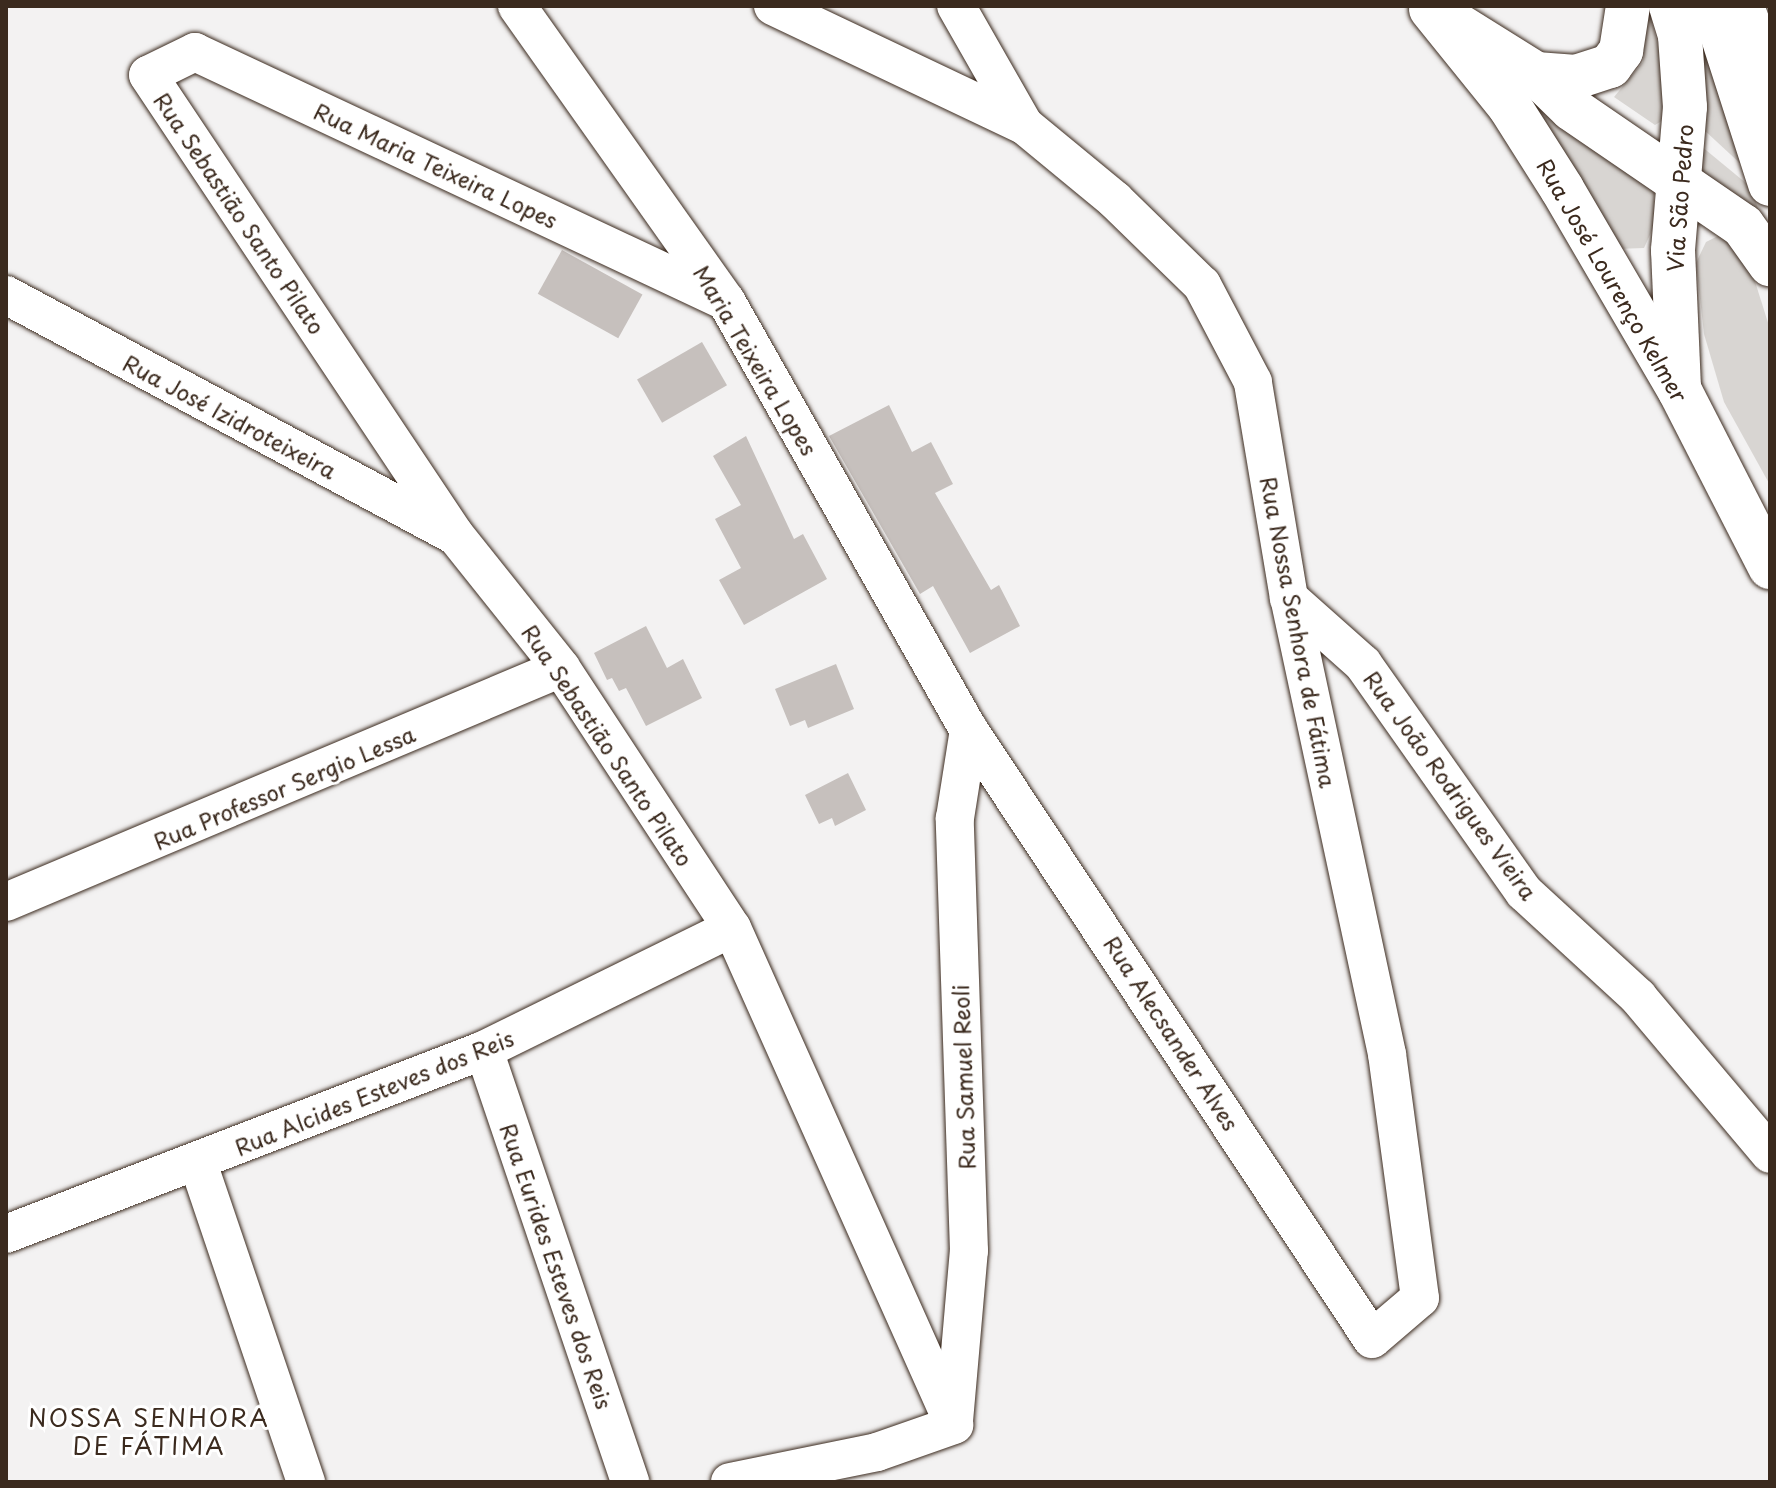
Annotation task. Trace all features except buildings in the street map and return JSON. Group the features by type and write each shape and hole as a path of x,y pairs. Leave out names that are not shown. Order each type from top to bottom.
{"main road":[{"path":"1536,74 1576,77 1610,66 1621,51 1628,6"},
{"name":"Via São Pedro","path":"1671,6 1680,36 1685,107 1682,184 1673,250 1680,391"},
{"path":"1713,6 1765,138 1770,184"},
{"name":"Rua José Lourenço Kelmer","path":"1429,7 1536,74 1572,109 1743,226 1770,264"},
{"name":"Rua José Lourenço Kelmer","path":"1429,7 1510,107 1680,391 1770,567"},
{"path":"1716,463 1770,520"}],"street":[{"name":"Maria Teixeira Lopes","path":"517,6 726,301 969,730"},
{"path":"773,6 1024,125"},
{"name":"Rua Nossa Senhora de Fátima","path":"956,6 1024,125 1115,200 1202,285 1253,382 1289,598 1387,1054 1420,1298 1372,1339"},
{"path":"1745,6 1765,61 1765,138"},
{"name":"Rua Maria Teixeira Lopes","path":"148,75 195,52 726,301"},
{"name":"Rua Sebastião Santo Pilato","path":"148,75 455,535 561,668 732,928 954,1425"},
{"name":"Rua José Izidroteixeira","path":"6,295 455,535"},
{"name":"Rua João Rodrigues Vieira","path":"1289,598 1363,664 1524,892 1638,997 1770,1154"},
{"name":"Rua Professor Sergio Lessa","path":"6,902 561,668"},
{"name":"Rua Alecsander Alves","path":"969,730 1372,1339"},
{"name":"Rua Samuel Reoli","path":"954,1425 969,1251 955,818 969,730"},
{"name":"Rua Alcides Esteves dos Reis","path":"6,1234 198,1163 484,1050 732,928"},
{"name":"Rua Eurides Esteves dos Reis","path":"484,1050 630,1482"},
{"path":"198,1163 306,1482"},
{"path":"730,1482 877,1452 954,1425"}],"shaded area":[{"path":"1648,6 1663,66 1665,119 1655,125 1614,97 1643,62"},
{"path":"1698,27 1743,166 1703,129"},
{"path":"1549,114 1654,187 1654,226 1644,248 1616,249 1538,121"},
{"path":"1701,146 1752,188 1760,216 1702,173"},
{"path":"1720,235 1746,253 1770,329 1770,485 1724,402 1704,334 1696,263 1706,242"}],"district":[{"name":"NOSSA SENHORA DE FÁTIMA","path":"149,1432"}]}
